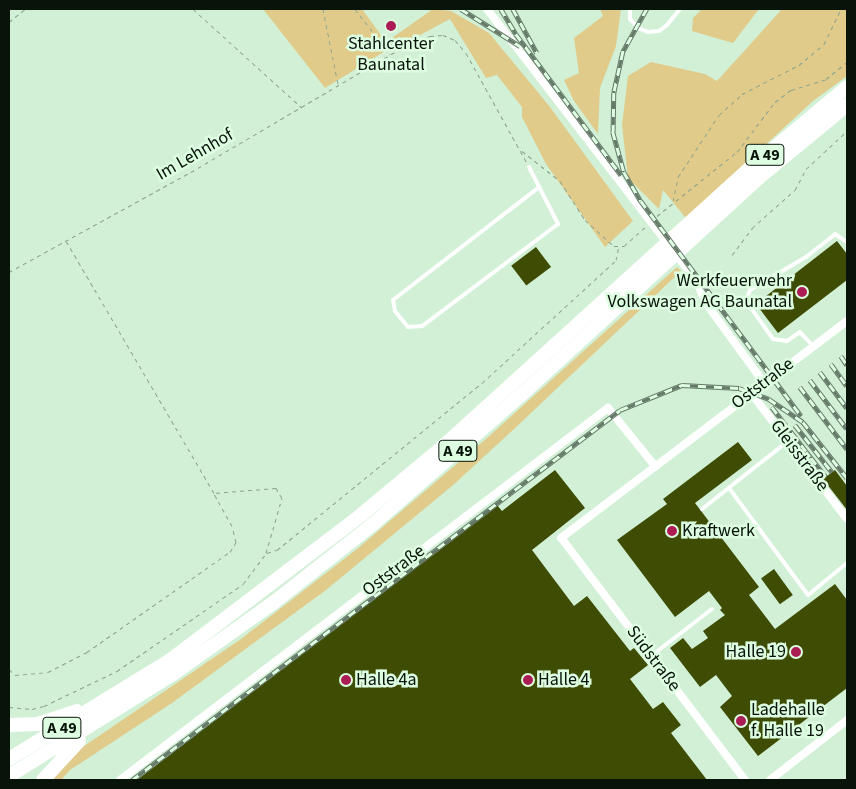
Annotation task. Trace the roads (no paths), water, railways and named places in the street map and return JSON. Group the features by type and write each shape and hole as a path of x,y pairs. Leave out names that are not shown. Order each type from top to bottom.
{"highway":[{"name":"A 49","path":"9,759 115,695 201,638 361,515 439,450 690,231 847,86"},
{"name":"A 49","path":"690,231 847,105"},
{"name":"A 49","path":"9,776 114,712 253,618 372,526 521,395 649,267"},
{"path":"9,725 25,726 52,720 115,695"},
{"path":"43,780 73,746 114,712"}],"street":[{"path":"487,9 696,282 705,302 764,383"},
{"name":"Oststraße","path":"561,538 847,321"},
{"name":"Gleisstraße","path":"751,393 847,520"},
{"name":"Oststraße","path":"120,780 608,408 655,466"},
{"name":"Südstraße","path":"561,538 745,780"},
{"path":"770,780 847,720"}],"lane":[{"path":"630,9 630,19 638,28 648,32 658,31 667,26 680,9"},
{"path":"529,167 558,224 422,326 408,326 395,311 393,300 539,187"},
{"path":"813,346 800,332 787,341 774,339 746,301 750,290 806,257 835,234 847,242"},
{"path":"702,509 788,442"},
{"path":"729,488 808,594 847,563"},
{"path":"651,656 712,609"}],"railway":[{"path":"461,9 520,46"},
{"path":"501,9 516,34 621,175"},
{"path":"513,9 537,53"},
{"path":"647,9 623,52 614,93 613,132 624,172 641,201 801,416"},
{"path":"841,356 847,365"},
{"path":"831,364 847,386"},
{"path":"820,372 847,408"},
{"path":"810,380 847,429"},
{"path":"132,780 620,410 682,385 739,388 769,399 803,422 847,478"},
{"path":"800,387 847,449"},
{"path":"772,407 826,477"},
{"path":"795,425 832,472"}],"place":[{"name":"Stahlcenter Baunatal","path":"391,26"},
{"name":"Werkfeuerwehr Volkswagen AG Baunatal","path":"802,292"},
{"name":"Kraftwerk","path":"672,531"},
{"name":"Halle 19","path":"796,652"},
{"name":"Halle 4a","path":"346,680"},
{"name":"Halle 4","path":"528,680"},
{"name":"Ladehalle f. Halle 19","path":"741,721"}]}
